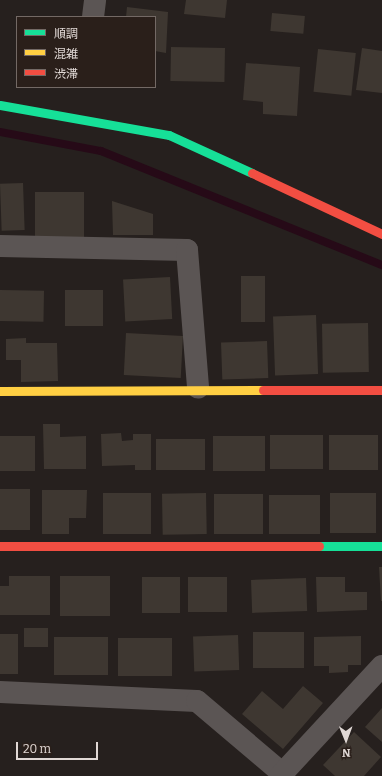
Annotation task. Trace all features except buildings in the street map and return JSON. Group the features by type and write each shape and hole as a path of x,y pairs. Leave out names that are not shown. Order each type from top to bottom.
{"street":[{"path":"93,16 95,0"},
{"path":"0,105 169,135 382,234"},
{"path":"0,246 186,250 198,388"},
{"path":"0,391 198,388 382,390"},
{"path":"0,546 382,546"},
{"path":"0,692 198,701 281,775 382,666"}],"waterway":[{"path":"0,132 101,151 382,265"}],"traffic: fast":[{"path":"0,105 169,135 252,173"},
{"path":"319,546 382,546"}],"traffic: slow":[{"path":"0,391 263,390"}],"traffic: jam":[{"path":"252,173 382,234"},
{"path":"263,390 382,390"},
{"path":"0,546 319,546"}]}
